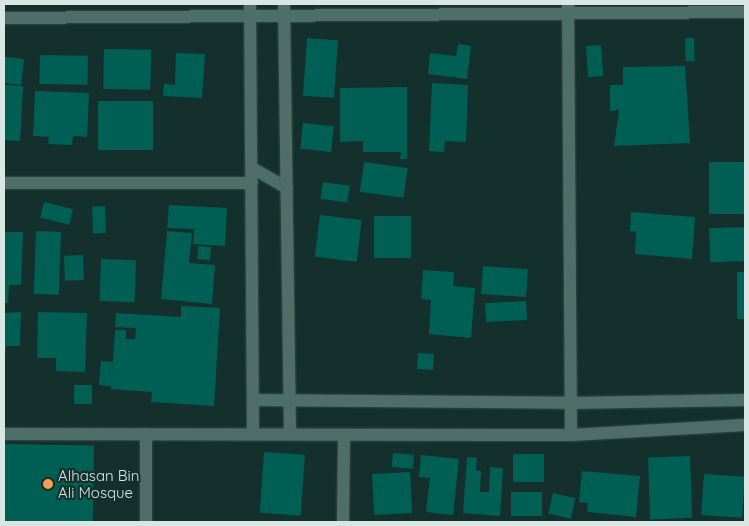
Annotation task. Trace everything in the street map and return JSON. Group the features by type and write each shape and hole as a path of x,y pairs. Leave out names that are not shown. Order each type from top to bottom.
{"street":[{"path":"568,8 571,435"},
{"path":"4,18 250,10 568,8 745,12"},
{"path":"250,10 253,434"},
{"path":"285,10 290,434"},
{"path":"252,168 287,188"},
{"path":"4,183 252,183"},
{"path":"253,400 570,402 745,400"},
{"path":"4,434 571,435 745,425"},
{"path":"146,434 146,522"},
{"path":"344,435 344,522"}],"building":[{"path":"307,38 338,40 334,98 303,96"},
{"path":"685,38 694,38 695,61 686,61"},
{"path":"458,44 471,46 467,79 428,74 430,53 456,56"},
{"path":"601,45 603,76 588,77 586,46"},
{"path":"104,49 151,50 150,90 103,89"},
{"path":"176,53 205,54 202,98 163,96 164,84 175,85"},
{"path":"40,55 88,56 87,85 39,84"},
{"path":"4,57 24,59 21,85 4,83"},
{"path":"685,66 690,143 614,146 619,110 610,111 610,85 623,85 623,67"},
{"path":"432,83 468,85 466,142 445,141 444,152 429,151"},
{"path":"4,85 23,86 20,141 4,140"},
{"path":"407,87 407,159 400,159 401,152 363,152 363,141 340,142 340,88"},
{"path":"35,91 89,93 87,137 73,136 72,145 48,144 49,137 33,136"},
{"path":"98,101 153,101 153,150 98,150"},
{"path":"303,123 334,126 331,152 300,149"},
{"path":"364,162 408,168 403,198 360,192"},
{"path":"709,162 745,162 745,214 709,214"},
{"path":"323,182 350,186 347,203 321,199"},
{"path":"44,202 73,209 69,225 40,218"},
{"path":"169,205 227,208 225,246 193,244 194,229 167,228"},
{"path":"92,206 105,206 106,233 93,233"},
{"path":"631,212 695,217 692,259 635,254 636,232 630,231"},
{"path":"320,215 362,220 357,262 315,257"},
{"path":"374,216 411,216 411,258 374,258"},
{"path":"744,227 745,261 710,262 709,228"},
{"path":"36,231 61,232 59,295 34,294"},
{"path":"167,231 192,233 189,263 215,265 212,304 161,299"},
{"path":"4,232 23,232 21,285 9,285 8,303 4,303"},
{"path":"198,246 211,247 210,260 197,259"},
{"path":"83,255 84,280 65,281 64,256"},
{"path":"101,259 136,260 135,302 100,301"},
{"path":"483,266 528,269 526,297 481,294"},
{"path":"423,270 454,272 453,286 475,288 471,338 429,334 431,300 421,299"},
{"path":"737,272 745,272 745,319 737,319"},
{"path":"526,301 527,320 486,322 485,303"},
{"path":"181,306 220,308 214,406 151,402 152,392 111,389 115,330 126,330 126,339 135,339 136,328 115,327 116,313 181,317"},
{"path":"21,312 20,346 6,346 4,366 4,313"},
{"path":"38,312 87,313 85,372 56,371 56,358 37,358"},
{"path":"418,353 434,354 433,370 417,369"},
{"path":"101,361 113,362 111,386 99,385"},
{"path":"74,385 92,385 92,404 74,404"},
{"name":"Alhasan Bin Ali Mosque","path":"4,444 94,446 93,522 4,522"},
{"path":"264,452 305,455 301,516 260,513"},
{"path":"393,453 414,455 413,469 392,467"},
{"path":"513,454 544,454 544,482 513,482"},
{"path":"421,455 459,459 453,515 426,512 430,478 419,477"},
{"path":"690,456 692,518 650,519 648,457"},
{"path":"467,457 477,458 476,470 481,471 480,492 489,492 490,467 503,468 500,516 463,513"},
{"path":"582,471 640,476 636,517 587,512 588,503 579,502"},
{"path":"410,472 412,513 374,515 372,474"},
{"path":"704,474 745,477 742,518 701,515"},
{"path":"511,492 542,492 542,516 511,516"},
{"path":"553,493 575,498 571,519 548,513"}],"place":[{"name":"Alhasan Bin Ali Mosque","path":"48,484"}]}
